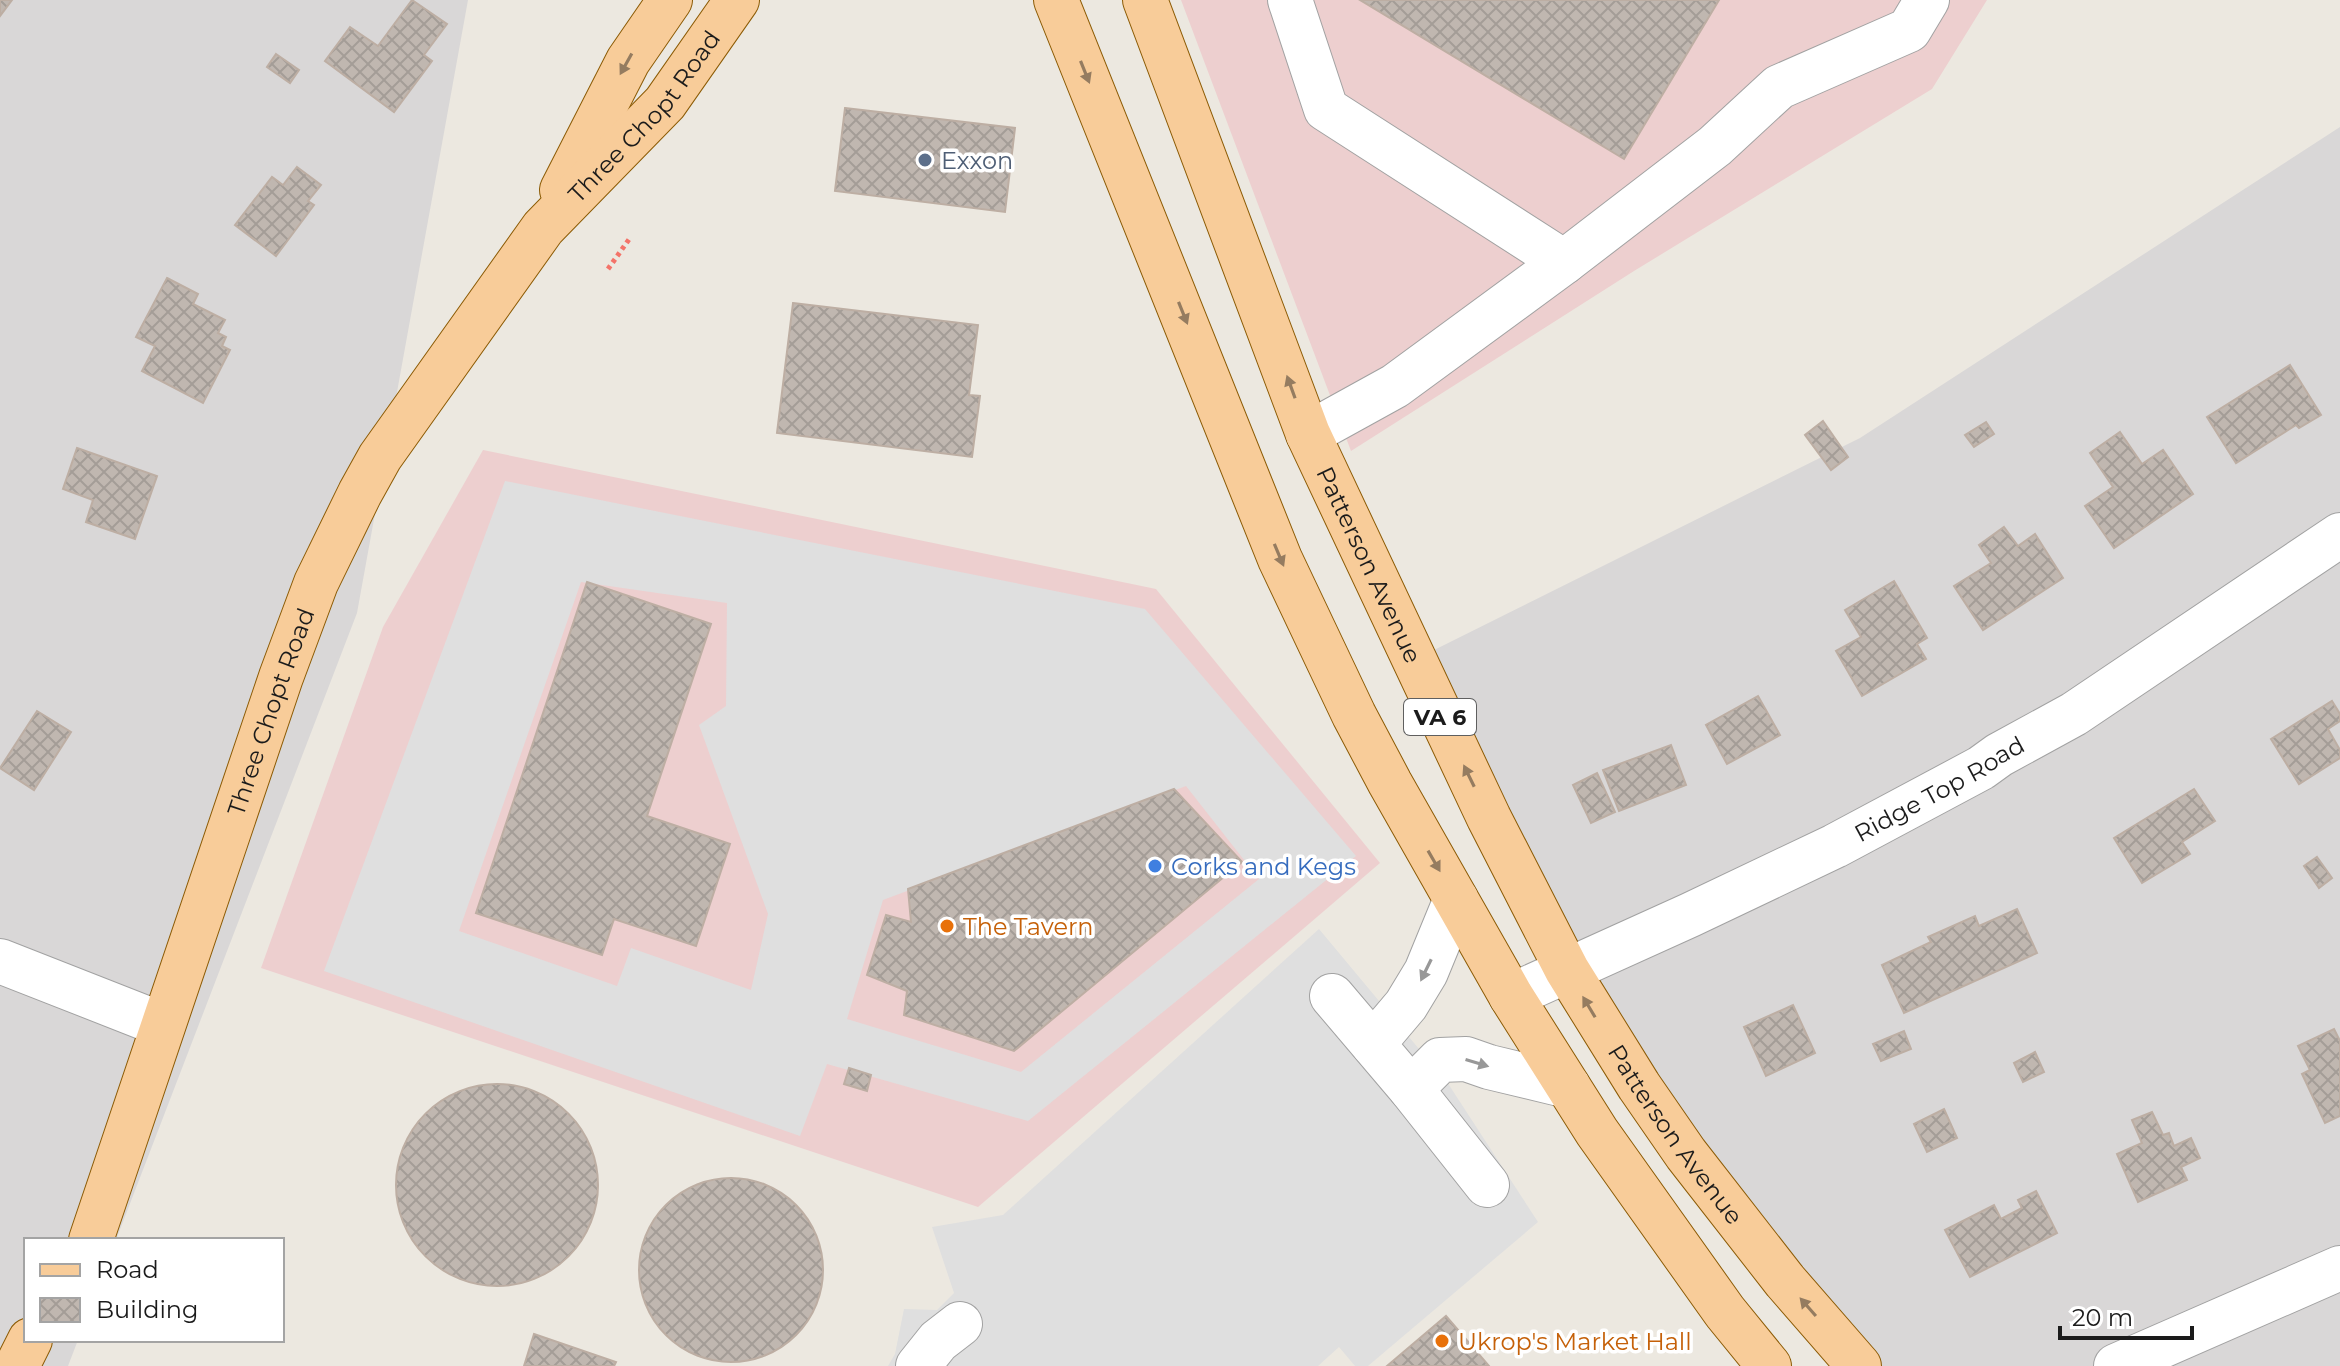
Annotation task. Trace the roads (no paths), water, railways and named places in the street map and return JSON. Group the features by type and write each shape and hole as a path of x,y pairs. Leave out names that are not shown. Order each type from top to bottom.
{"main road":[{"name":"Three Chopt Road","path":"92,1238 281,677 316,583 380,457 543,228 628,61 670,0"},
{"name":"Three Chopt Road","path":"543,228 665,103 737,0"},
{"name":"VA 6","path":"1056,0 1280,559 1354,715 1511,996 1597,1132 1707,1286 1769,1366"},
{"name":"Patterson Avenue","path":"1145,0 1308,434 1482,804 1567,970 1632,1075 1686,1154 1785,1281 1859,1366"},
{"path":"79,1238 121,1151"},
{"path":"17,1366 29,1342"},
{"path":"49,1366 56,1342"}],"street":[{"path":"1290,0 1326,109 1564,262"},
{"path":"1308,434 1395,386 1564,262 1715,146 1779,87 1909,30 1927,0"},
{"name":"Ridge Top Road","path":"1511,996 1822,852 1981,768 2074,714 2340,535"},
{"path":"1373,1044 1406,1005 1426,972 1456,899"},
{"path":"0,961 163,1025"},
{"path":"1332,996 1487,1185"},
{"path":"1411,1089 1440,1060 1466,1059 1568,1086"},
{"path":"2116,1366 2340,1268"},
{"path":"918,1366 938,1341 960,1324"}],"place":[{"name":"Exxon","path":"925,160"},
{"name":"Corks and Kegs","path":"1155,866"},
{"name":"The Tavern","path":"947,926"},
{"name":"Ukrop's Market Hall","path":"1442,1341"}]}
